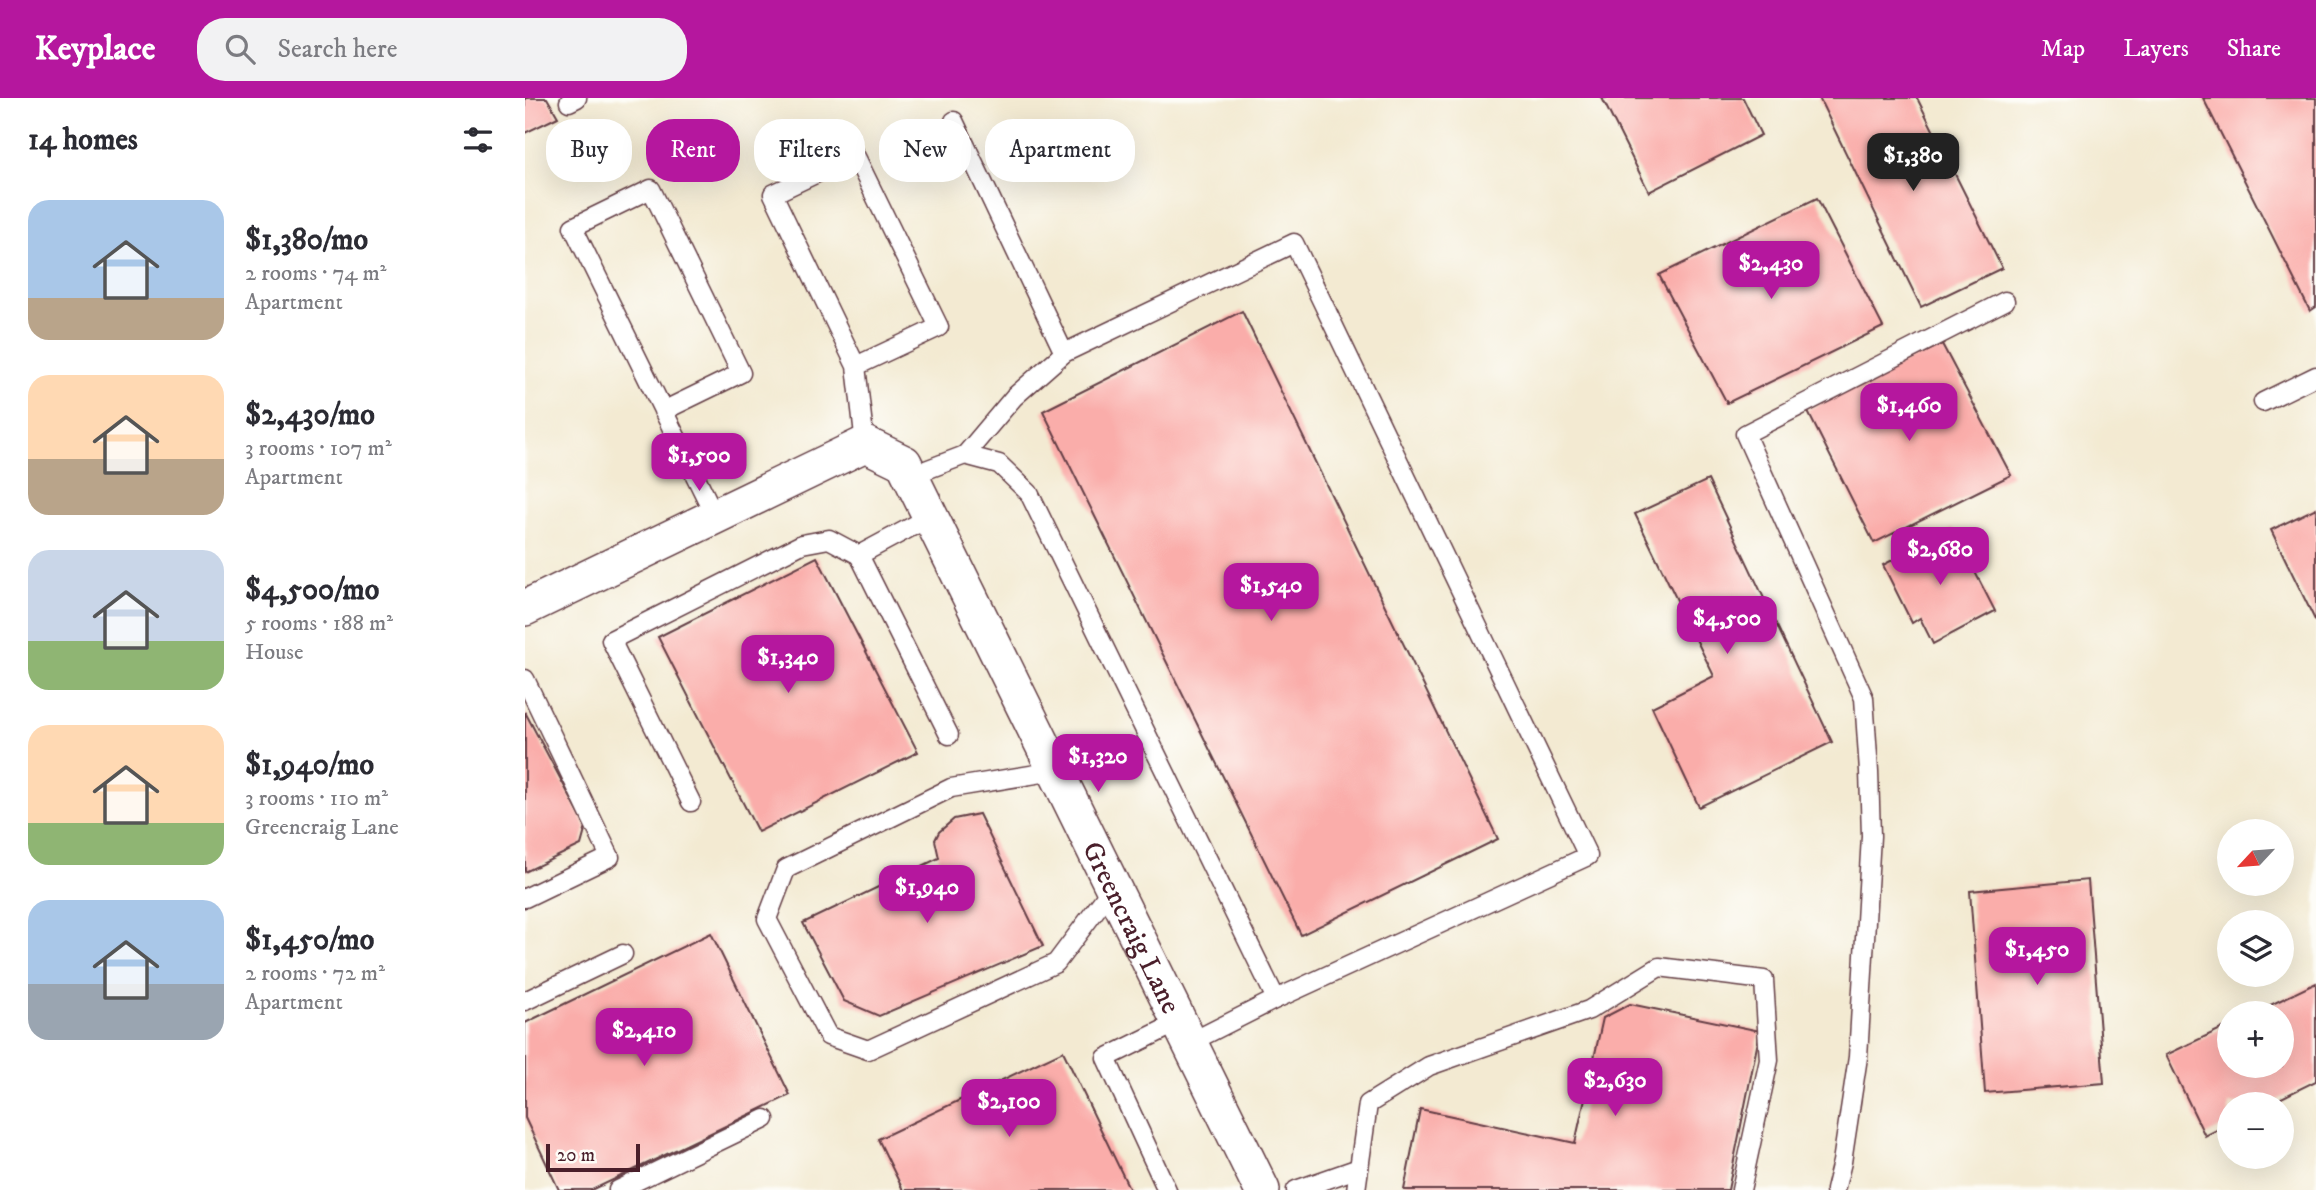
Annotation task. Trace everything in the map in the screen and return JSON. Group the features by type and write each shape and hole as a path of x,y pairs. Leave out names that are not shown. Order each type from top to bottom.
{"street":[{"name":"Greencraig Lane","path":"872,447 904,463 1262,1190"},
{"path":"525,608 715,516 872,447"}],"lane":[{"path":"856,366 939,327 855,155 773,194 856,366 872,447"},
{"path":"971,157 1064,353"},
{"path":"663,411 741,373 651,189 573,227 663,411 715,516"},
{"path":"910,476 965,455 1014,397 1064,353 1294,243 1588,856 1276,999 1106,1058 1167,1190"},
{"path":"1835,1190 1842,1163 1858,1057 1871,836 1864,698 1745,434 2005,301"},
{"path":"2263,402 2316,376"},
{"path":"965,455 999,464 1029,493 1276,999"},
{"path":"859,555 930,517"},
{"path":"691,802 611,640 801,544 829,539 859,555 949,735"},
{"path":"525,679 610,857 525,898"},
{"path":"1055,771 951,788 786,870 767,919 828,1036 868,1051 1056,962 1113,887"},
{"path":"525,1002 623,954"},
{"path":"1356,1190 1369,1104 1429,1066 1589,1010 1659,967 1764,980 1769,1060 1741,1190"},
{"path":"618,1190 765,1119"},
{"path":"1296,1190 1359,1168"}],"building":[{"path":"525,98 547,98 558,117 546,119 546,123 525,133"},
{"path":"1602,98 1743,98 1761,135 1649,192"},
{"path":"1819,98 1917,98 2002,268 1921,307"},
{"path":"2203,98 2316,98 2316,307 2310,311"},
{"path":"1817,198 1883,327 1727,403 1659,275"},
{"path":"1242,311 1498,839 1301,935 1043,411"},
{"path":"1942,344 2011,475 1874,543 1807,410"},
{"path":"1708,480 1832,742 1699,807 1652,707 1714,676 1635,514"},
{"path":"2316,508 2316,622 2271,530"},
{"path":"1953,529 1995,611 1933,644 1920,618 1912,623 1883,565"},
{"path":"817,557 918,752 758,832 658,637"},
{"path":"525,712 586,827 581,845 525,872"},
{"path":"979,814 1043,946 879,1016 844,1001 803,923 939,858 935,840 939,832 954,819"},
{"path":"2088,880 2104,1083 1985,1093 1970,891"},
{"path":"711,933 790,1095 592,1190 559,1190 525,1118 525,1023"},
{"path":"2316,983 2316,1081 2294,1092 2217,1092 2217,1130 2205,1136 2166,1055 2217,1031 2217,1078 2294,1078 2294,1001 2279,1001"},
{"path":"1630,1004 1760,1031 1728,1190 1404,1190 1420,1109 1575,1143 1603,1018"},
{"path":"1063,1051 1130,1190 903,1190 878,1139"}]}
